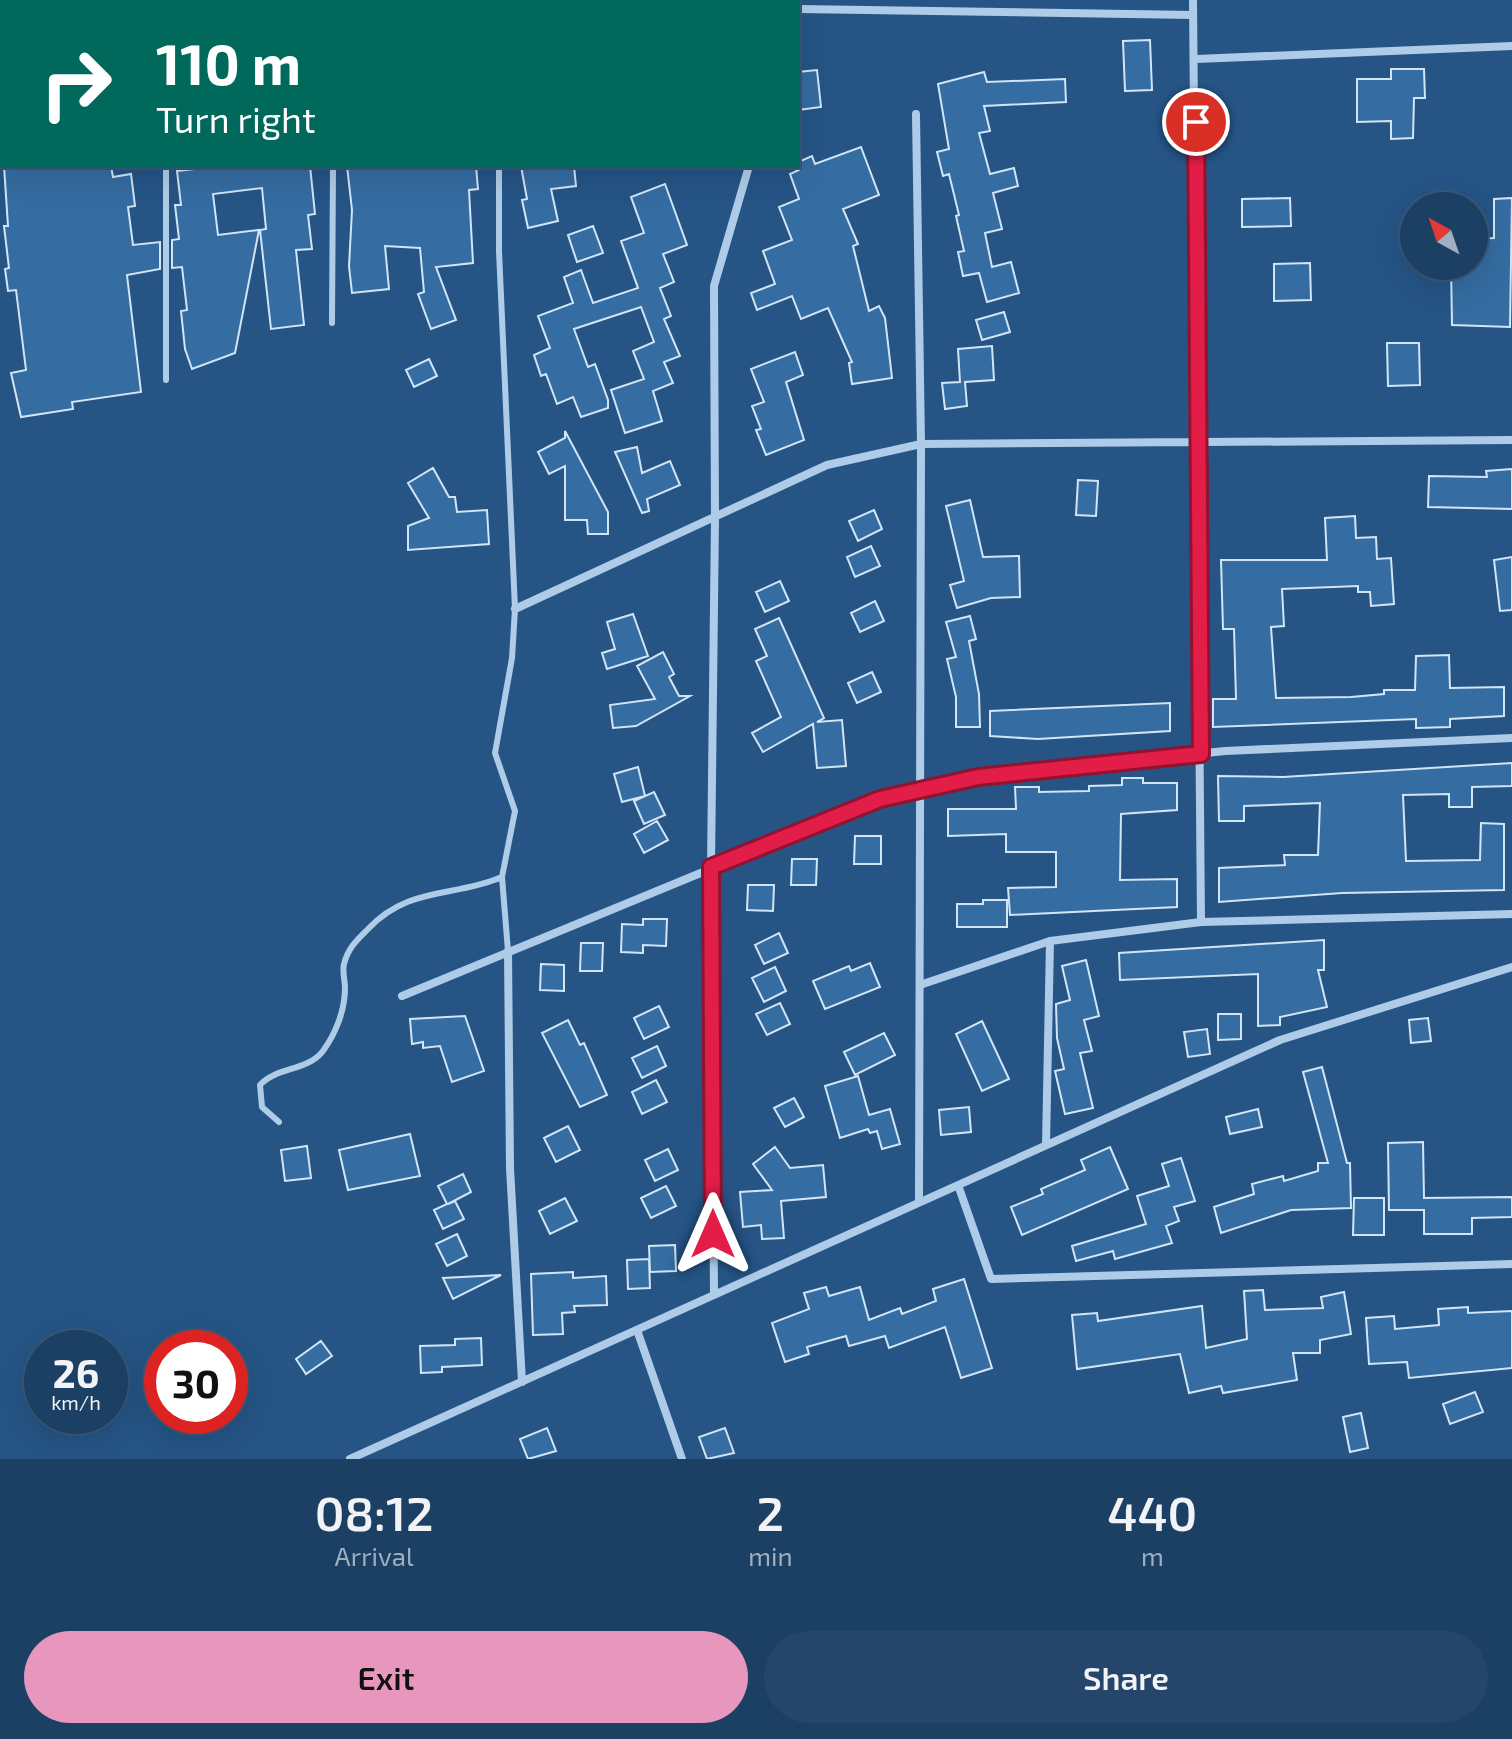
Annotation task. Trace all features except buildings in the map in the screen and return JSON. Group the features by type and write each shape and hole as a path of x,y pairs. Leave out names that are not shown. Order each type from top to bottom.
{"street":[{"path":"1193,0 1196,59 1201,922"},
{"path":"800,9 1193,15"},
{"path":"1196,59 1512,46"},
{"path":"916,114 921,444 919,1202"},
{"path":"714,1295 711,867 714,286 748,168"},
{"path":"515,609 827,465 921,444 1512,440"},
{"path":"402,996 880,799 978,777 1201,754 1512,738"},
{"path":"920,985 1050,941 1201,922 1512,914"},
{"path":"1046,1145 1050,941"},
{"path":"508,951 510,1168 522,1382"},
{"path":"350,1459 1280,1040 1512,967"},
{"path":"958,1185 991,1279 1512,1264"},
{"path":"637,1330 682,1459"}],"lane":[{"path":"166,168 166,380"},
{"path":"332,323 333,168"},
{"path":"499,168 499,251 515,609 512,658 495,753 515,811 502,877 508,951"},
{"path":"279,1122 262,1107 260,1085 268,1077 320,1055 336,1032 345,989 343,967 349,947 402,901 436,891 473,889 502,877"}],"route":[{"path":"713,1234 711,867 880,799 978,777 1201,754 1196,440 1196,122"}]}
